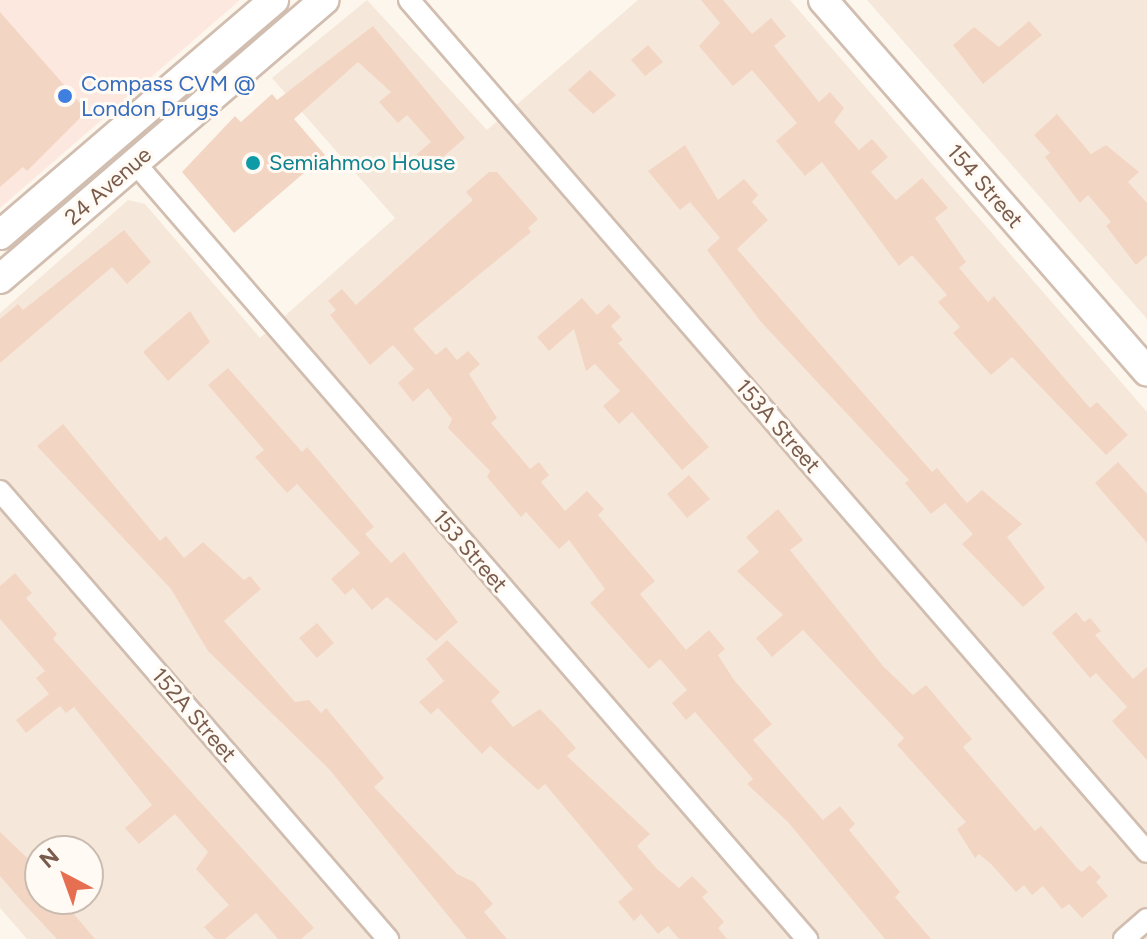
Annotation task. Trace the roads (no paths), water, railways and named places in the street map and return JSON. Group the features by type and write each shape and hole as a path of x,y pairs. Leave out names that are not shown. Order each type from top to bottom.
{"main road":[{"name":"24 Avenue","path":"0,279 324,0"},
{"name":"154 Street","path":"823,0 1147,371"},
{"name":"24 Avenue","path":"0,235 257,6"},
{"path":"198,108 258,34 257,6"}],"street":[{"name":"153A Street","path":"409,0 1147,852"},
{"name":"153 Street","path":"135,163 807,939"},
{"name":"152A Street","path":"0,491 388,939"},
{"path":"1124,939 1147,919"}],"place":[{"name":"Compass CVM @ London Drugs","path":"65,96"},
{"name":"Semiahmoo House","path":"253,163"}]}
